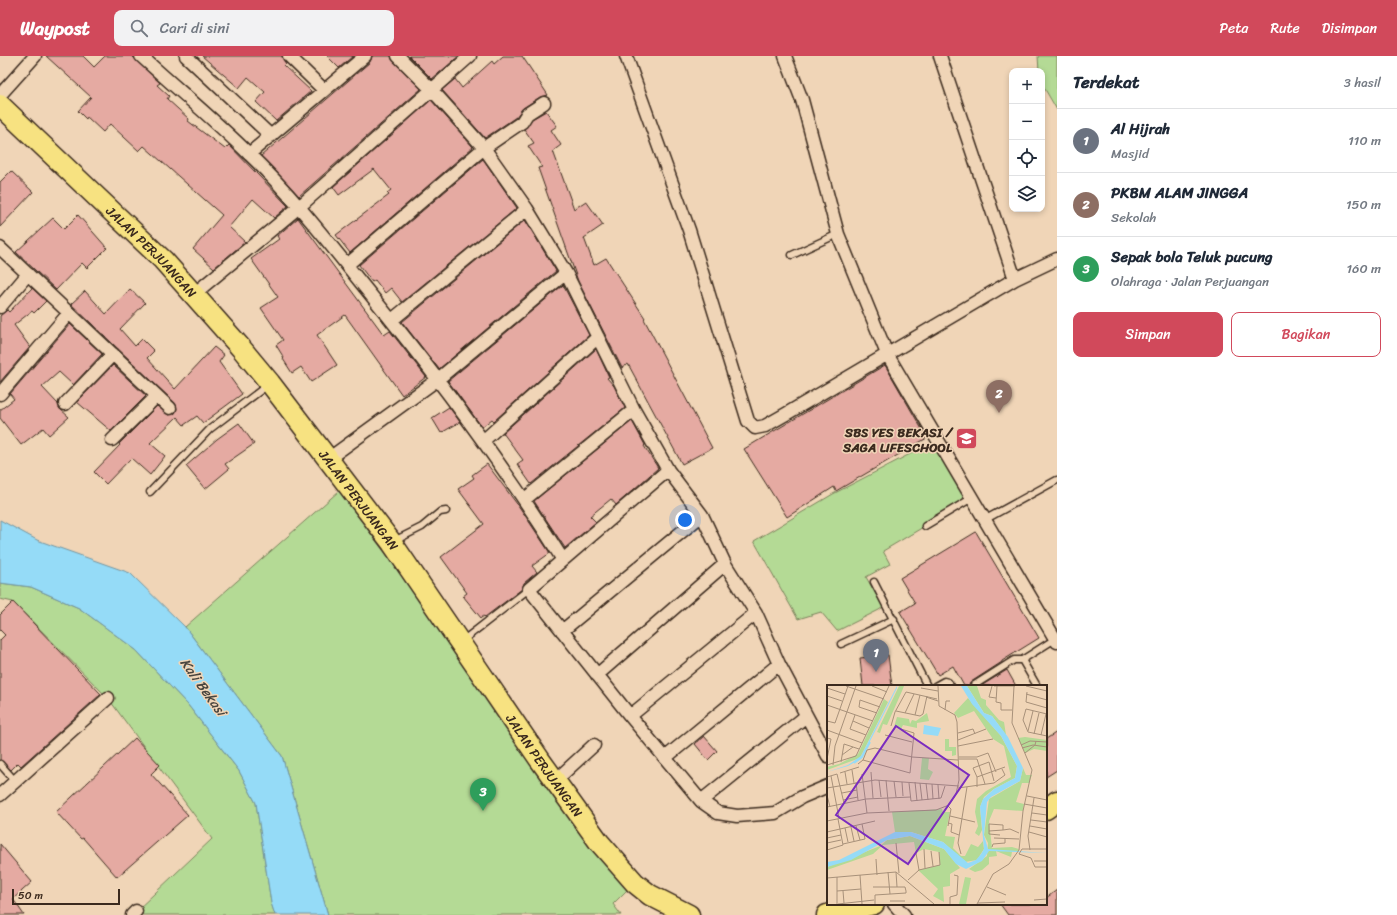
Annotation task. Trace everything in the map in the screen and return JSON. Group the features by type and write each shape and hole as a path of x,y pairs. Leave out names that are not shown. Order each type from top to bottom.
{"main road":[{"name":"JALAN PERJUANGAN","path":"0,105 163,260 270,383 392,543 536,754 599,842 635,883 650,895 689,915"},
{"path":"1047,808 1057,801"},
{"path":"827,915 870,905"}],"street":[{"path":"0,95 35,56"},
{"path":"142,56 249,154 299,207 392,320 483,441 525,499 563,560"},
{"path":"186,56 271,136"},
{"path":"289,56 324,90"},
{"path":"249,154 365,56"},
{"path":"398,56 432,90 484,148 527,209 566,273 634,410 668,470 702,515 725,564 756,613 779,664 827,754"},
{"path":"194,294 299,207 470,56"},
{"path":"626,56 689,230 748,421 755,428 765,426 1015,279 1057,259"},
{"path":"785,56 802,100 838,234 888,354 1055,636"},
{"path":"940,56 1015,279"},
{"path":"347,265 484,148 522,122 527,114 544,103"},
{"path":"392,320 527,209"},
{"path":"0,248 170,408"},
{"path":"328,459 437,380 566,273"},
{"path":"0,307 28,274"},
{"path":"0,394 69,313"},
{"path":"483,441 598,337"},
{"path":"65,404 113,354"},
{"path":"112,440 157,396"},
{"path":"525,499 634,410"},
{"path":"668,470 529,589 597,676 700,801 718,813 738,816 775,813 802,797 827,786"},
{"path":"562,631 702,515"},
{"path":"597,676 725,564"},
{"path":"630,716 756,613"},
{"path":"665,758 779,664"},
{"path":"0,795 108,698"},
{"path":"700,801 806,716"},
{"path":"556,780 594,745"},
{"path":"895,905 904,915"}],"lane":[{"path":"792,255 838,234"},
{"path":"150,492 210,429 270,383"},
{"path":"986,519 1057,480"},
{"path":"925,526 972,498"},
{"path":"392,543 422,527 440,512 446,511"},
{"path":"874,582 926,685"},
{"path":"461,642 529,589"},
{"path":"841,644 894,619"},
{"path":"975,685 1014,660 1022,660 1055,636"},
{"path":"1022,660 1036,685"},
{"path":"937,685 944,681 948,682 950,685"},
{"path":"0,764 16,782"}],"green space":[{"path":"1038,56 1057,56 1057,110 1045,89 1045,68 1039,68"},
{"path":"937,440 972,498 883,551 890,564 866,577 883,607 879,610 837,631 821,612 798,619 754,541 833,494"},
{"path":"339,491 632,885 613,904 621,915 328,915 282,756 185,627"},
{"path":"0,583 31,587 79,608 136,650 188,705 239,771 256,803 271,902 275,915 143,915 136,911 212,839 108,698 13,602 0,599"}],"water":[{"name":"Kali Bekasi","path":"0,520 37,540 130,573 185,627 282,756 328,915 275,915 271,903 256,803 239,771 188,705 136,650 79,608 31,587 0,583"}],"building":[{"path":"46,56 83,56 94,67 105,56 132,56 160,83 157,85 169,96 167,99 189,119 188,121 225,149 229,145 288,206 274,218 253,199 229,227 245,242 214,268 193,249 222,215 144,146 139,151 110,124 103,132 87,117 86,119 78,111 91,97"},
{"path":"202,56 282,56 286,64 284,66 311,91 276,121 256,102 265,92 248,77 239,88"},
{"path":"327,56 353,56 339,68"},
{"path":"372,56 391,56 393,61 421,89 299,196 261,156 370,62"},
{"path":"409,56 459,56 432,79"},
{"path":"503,56 522,56 548,95 540,97 523,108 516,117 485,138 442,90 455,79 462,88 492,61 494,64"},
{"path":"431,100 473,147 350,253 336,235 389,195 387,193 391,190 374,169 339,195 333,187"},
{"path":"546,111 557,126 551,130 561,145 553,151 574,209 586,201 603,225 584,238 594,265 606,258 645,318 644,319 712,448 682,464 628,364 622,368 578,281 538,168 542,167 528,146 534,143 524,129 532,119"},
{"path":"483,159 517,208 402,302 391,288 385,293 375,280 372,282 359,265"},
{"path":"11,171 33,192 0,227 0,182"},
{"path":"78,215 107,248 87,268 82,263 56,290 16,252 53,218 64,229"},
{"path":"298,218 384,335 390,331 426,377 402,395 345,315 317,335 337,365 311,382 301,367 292,373 283,359 284,358 276,345 283,340 261,308 278,297 251,259 279,239 277,236"},
{"path":"525,220 556,271 439,369 402,322"},
{"path":"563,285 589,335 494,421 492,419 482,427 448,381"},
{"path":"32,288 46,301 34,313 32,311 14,325 30,347 0,382 0,316 7,310 9,312"},
{"path":"130,289 145,303 120,329 135,346 142,339 154,351 147,358 175,389 214,347 224,355 219,362 242,394 203,423 197,416 184,425 177,417 150,443 165,456 150,475 131,458 106,484 94,472 120,445 119,444 157,406 169,415 175,413 177,409 175,403 71,304 85,291 106,314"},
{"path":"70,324 102,354 73,385 59,372 42,387 58,404 60,409 69,417 49,435 43,428 21,445 0,418 0,410 14,399 10,394"},
{"path":"596,349 609,377 607,378 614,386 625,408 531,484 517,464 523,460 503,433"},
{"path":"113,365 146,396 111,431 77,402"},
{"path":"885,365 927,438 836,491 834,487 787,517 744,449"},
{"path":"449,407 460,422 441,433 432,418"},
{"path":"632,421 645,445 644,446 658,468 616,505 611,499 590,516 596,522 565,548 534,501"},
{"path":"239,423 254,444 225,464 229,469 205,489 186,466 217,439"},
{"path":"487,464 520,508 550,553 532,566 537,572 524,583 522,589 485,617 484,616 481,618 463,596 467,593 441,557 484,524 458,489 474,478 472,475"},
{"path":"976,532 1039,638 1002,661 971,682 970,685 963,685 953,666 938,675 900,612 915,603 900,578"},
{"path":"13,602 101,694 21,766 18,763 11,770 0,760 0,640 5,635 0,630 0,615"},
{"path":"888,655 892,685 863,685 860,658"},
{"path":"1007,670 1015,685 983,685"},
{"path":"1057,732 1057,770 1047,776 1047,738"},
{"path":"704,736 717,751 708,760 695,744"},
{"path":"135,738 160,765 151,774 188,815 117,877 83,838 81,839 56,812"},
{"path":"0,844 32,882 13,899 24,915 0,915"},
{"path":"1057,890 1057,915 1008,915 1001,905 1047,905 1047,897"}],"place":[{"name":"PKBM ALAM JINGGA","path":"999,413"},
{"name":"SBS YES BEKASI / SAGA LIFESCHOOL","path":"967,439"},
{"name":"Al Hijrah","path":"876,672"},
{"name":"Sepak bola Teluk pucung","path":"483,811"}]}
